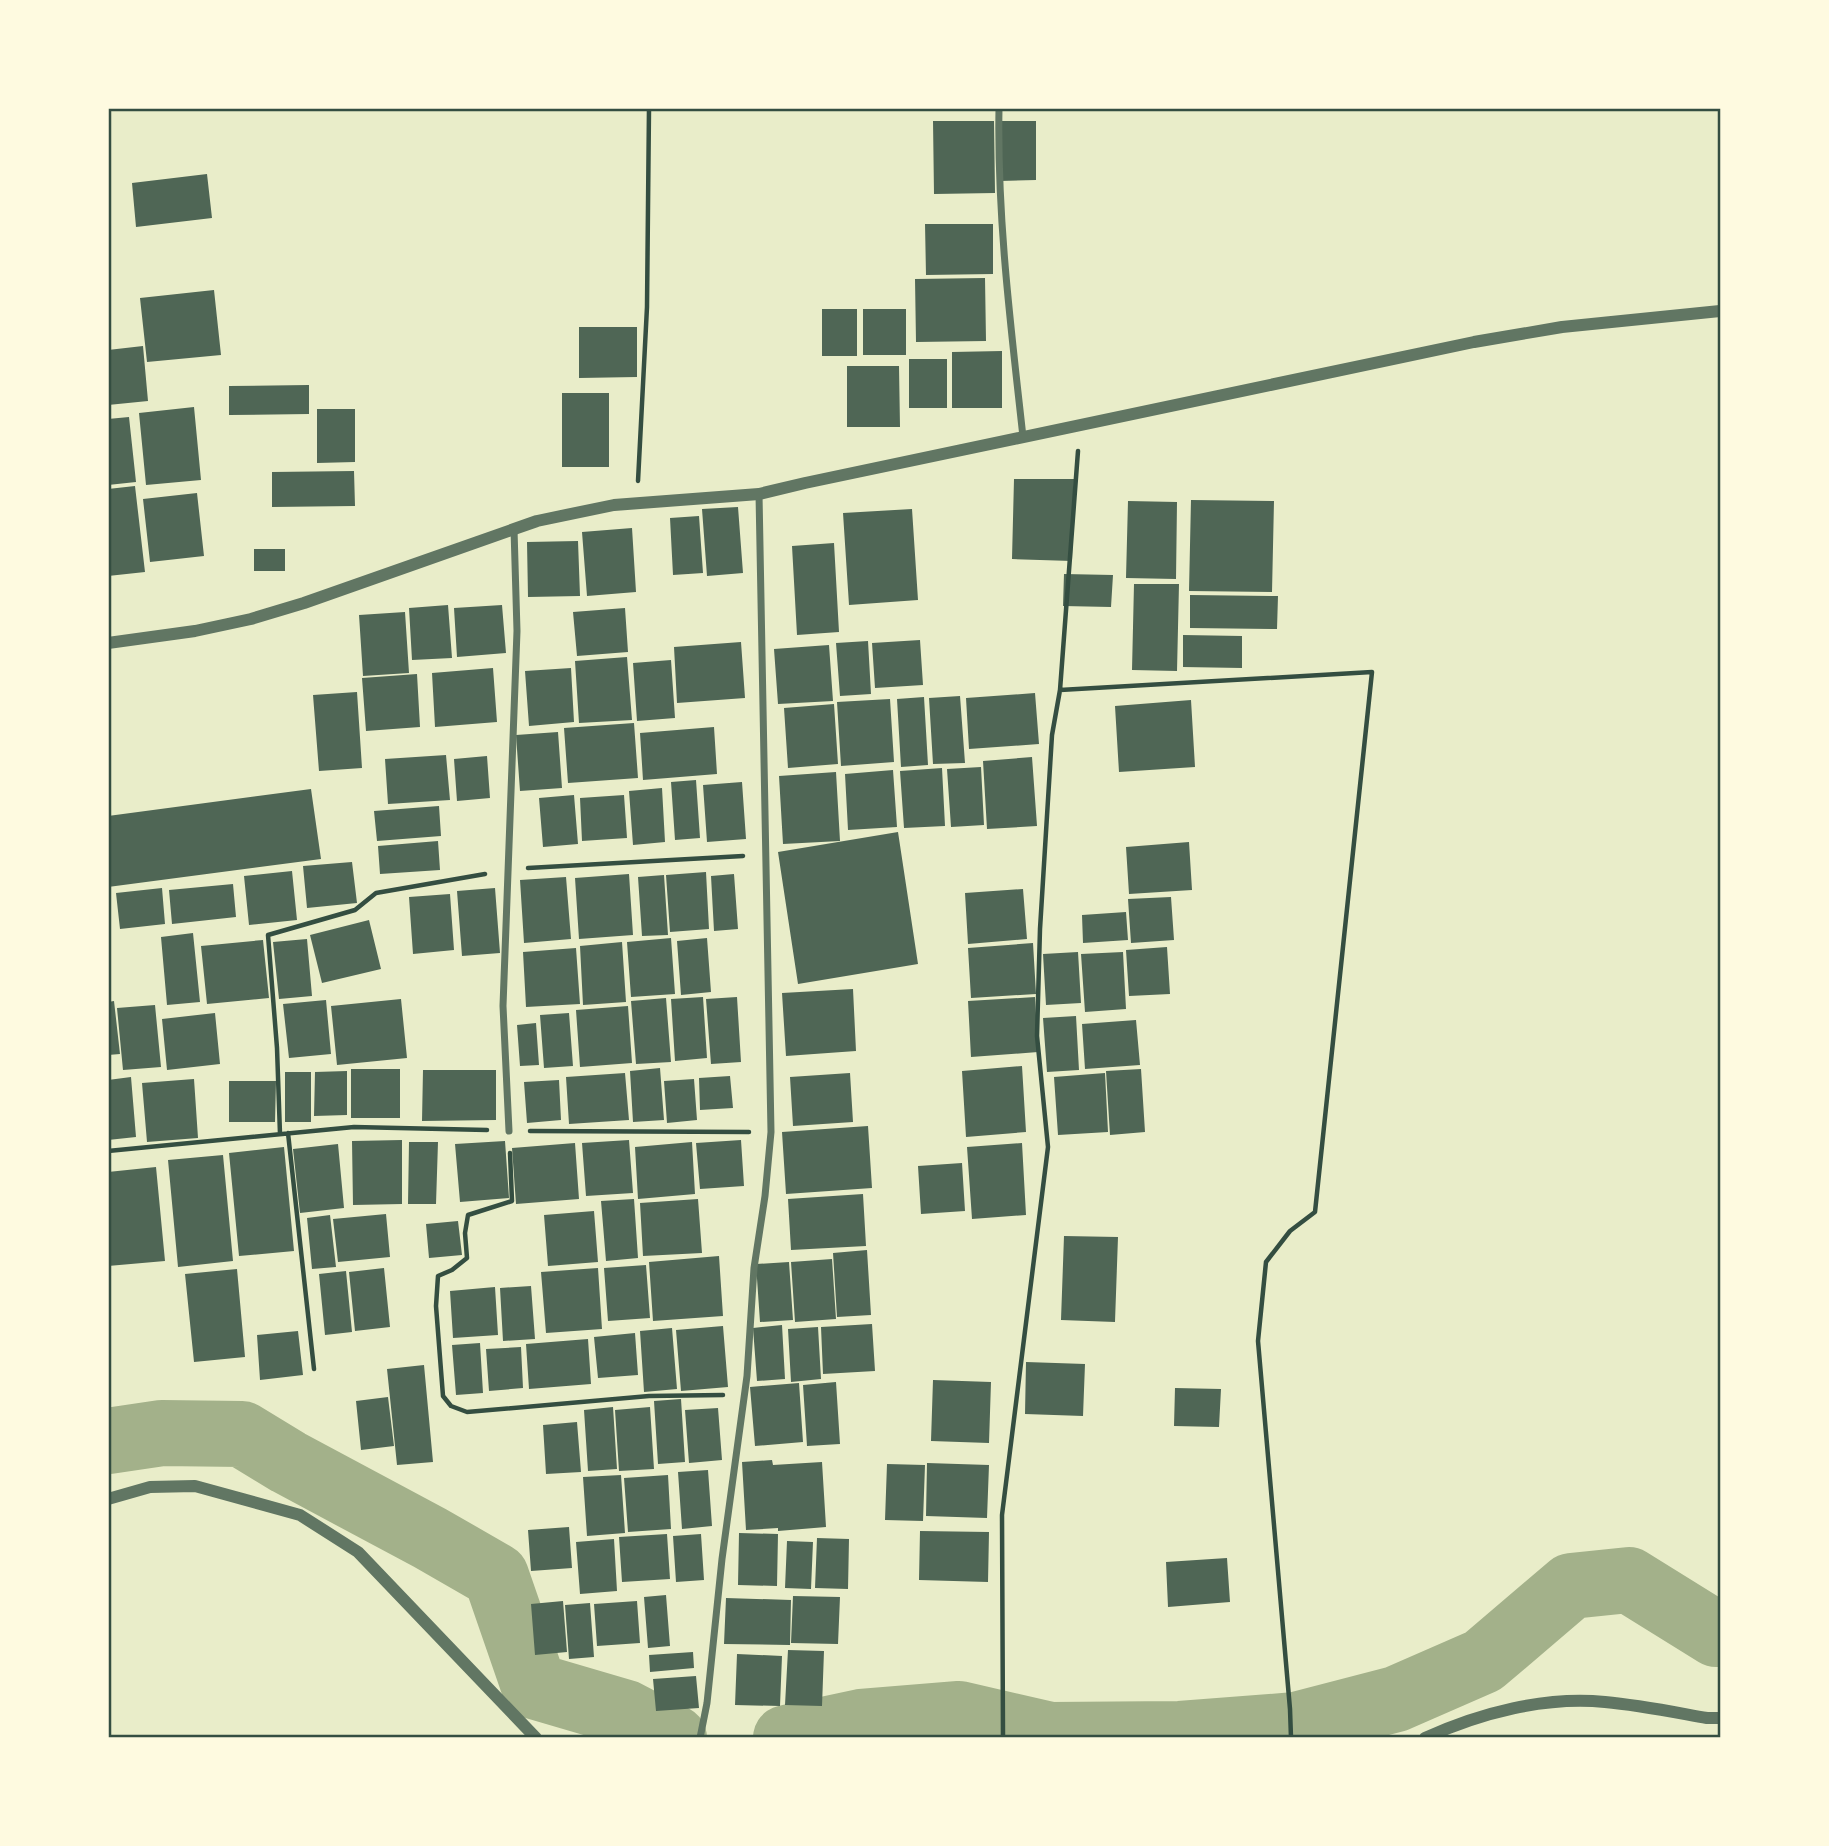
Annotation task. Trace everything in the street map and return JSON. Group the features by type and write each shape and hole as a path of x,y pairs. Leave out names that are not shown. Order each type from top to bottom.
{"street":[{"path":"999,108 998,157 1023,437"},
{"path":"108,643 195,631 251,619 568,513 637,502 759,494 1474,342 1562,327 1720,311"},
{"path":"700,1738 707,1703 722,1559 744,1395 754,1268 771,1132 759,494"},
{"path":"509,1131 503,1006 517,631 514,529"},
{"path":"108,1499 150,1487 195,1486 300,1515 358,1552 536,1738"},
{"path":"1425,1738 1492,1713 1553,1702 1603,1701 1720,1718"}],"path":[{"path":"637,502 647,307 649,108"},
{"path":"1003,1738 1002,1515 1048,1147 1037,1036 1040,929 1052,734 1060,690 1080,425"},
{"path":"1060,690 1372,672 1315,1212 1290,1231 1266,1262 1258,1341 1291,1738"},
{"path":"280,1134 277,1048 268,935 355,910 376,893 509,870 765,855"},
{"path":"108,1151 354,1127 509,1131 771,1132"},
{"path":"509,1131 512,1201 468,1215 465,1233 467,1258 438,1276 436,1306 443,1396 451,1406 467,1412 649,1396 744,1395"},
{"path":"288,1133 314,1369"}],"building":[{"path":"933,121 994,121 995,193 934,194"},
{"path":"1000,121 1036,121 1036,180 1000,181"},
{"path":"207,174 212,218 136,227 132,183"},
{"path":"925,224 993,224 993,274 926,275"},
{"path":"985,278 986,341 916,342 915,279"},
{"path":"214,290 221,355 147,362 140,298"},
{"path":"822,309 857,309 857,356 822,356"},
{"path":"863,309 906,309 906,355 863,355"},
{"path":"579,327 637,327 637,377 579,378"},
{"path":"143,346 148,401 108,405 108,350"},
{"path":"1002,351 1002,408 952,408 952,352"},
{"path":"909,359 947,359 947,408 909,408"},
{"path":"847,366 899,366 900,427 847,427"},
{"path":"309,385 309,414 229,415 229,386"},
{"path":"562,393 609,393 609,467 562,467"},
{"path":"194,407 201,480 146,485 139,413"},
{"path":"317,409 355,409 355,462 317,463"},
{"path":"129,417 136,482 108,485 108,419"},
{"path":"354,471 355,506 272,507 272,472"},
{"path":"1014,479 1074,479 1072,561 1012,559"},
{"path":"135,486 145,572 108,576 108,489"},
{"path":"197,493 204,556 150,562 143,499"},
{"path":"1191,500 1274,501 1272,592 1189,591"},
{"path":"1128,501 1177,502 1176,579 1126,578"},
{"path":"738,507 743,573 707,576 702,509"},
{"path":"912,509 918,600 849,605 843,513"},
{"path":"699,516 703,573 673,575 670,518"},
{"path":"632,528 636,592 587,596 582,532"},
{"path":"578,541 580,596 528,597 527,542"},
{"path":"834,543 839,632 797,635 792,546"},
{"path":"254,549 285,549 285,571 254,571"},
{"path":"1064,574 1113,575 1111,607 1063,606"},
{"path":"1134,584 1179,584 1177,671 1132,670"},
{"path":"1190,595 1278,596 1277,629 1190,628"},
{"path":"448,605 452,658 412,660 409,608"},
{"path":"502,605 506,653 457,657 454,608"},
{"path":"625,608 628,652 577,656 573,612"},
{"path":"405,612 409,673 363,676 359,615"},
{"path":"1183,635 1242,636 1242,668 1183,667"},
{"path":"920,640 923,685 875,688 872,643"},
{"path":"868,641 871,694 840,696 836,643"},
{"path":"741,642 745,698 677,703 674,647"},
{"path":"829,645 833,701 778,704 774,649"},
{"path":"627,657 632,720 579,723 575,661"},
{"path":"671,660 675,718 637,721 633,663"},
{"path":"493,668 497,722 435,727 432,673"},
{"path":"571,668 574,722 529,726 525,671"},
{"path":"417,674 420,727 366,731 362,678"},
{"path":"357,692 362,768 319,771 313,695"},
{"path":"1035,693 1039,744 969,749 966,698"},
{"path":"960,696 965,763 933,764 929,698"},
{"path":"924,697 928,765 901,767 897,699"},
{"path":"890,699 894,762 841,766 837,702"},
{"path":"1191,700 1195,767 1119,772 1115,706"},
{"path":"834,704 838,764 788,768 784,708"},
{"path":"634,723 638,778 568,783 564,728"},
{"path":"714,727 717,774 643,780 640,733"},
{"path":"558,732 562,788 520,791 516,735"},
{"path":"446,755 450,800 388,804 385,759"},
{"path":"487,756 490,798 457,801 454,759"},
{"path":"1032,757 1037,826 987,829 983,761"},
{"path":"981,767 984,825 951,827 947,769"},
{"path":"942,768 945,826 904,828 900,771"},
{"path":"893,770 897,827 848,830 845,774"},
{"path":"836,772 840,841 783,844 779,776"},
{"path":"696,780 700,838 675,840 671,782"},
{"path":"742,782 746,839 707,842 703,785"},
{"path":"662,788 665,842 633,845 629,791"},
{"path":"311,789 321,859 108,887 108,816"},
{"path":"574,795 578,844 543,847 539,798"},
{"path":"624,795 627,838 582,841 580,798"},
{"path":"439,806 441,836 377,841 374,811"},
{"path":"898,832 918,964 798,984 778,852"},
{"path":"438,841 440,870 380,874 378,846"},
{"path":"1189,842 1192,890 1129,894 1126,847"},
{"path":"352,862 357,903 307,908 303,866"},
{"path":"292,871 297,920 249,925 244,876"},
{"path":"706,872 709,929 670,932 666,875"},
{"path":"629,874 633,935 579,939 575,878"},
{"path":"734,874 738,929 714,931 711,876"},
{"path":"664,875 668,935 642,936 638,877"},
{"path":"566,877 571,939 524,943 520,880"},
{"path":"233,884 236,917 172,924 169,890"},
{"path":"162,888 165,924 120,929 116,893"},
{"path":"495,888 500,953 462,956 457,891"},
{"path":"1023,889 1027,939 968,944 965,893"},
{"path":"450,894 454,950 413,954 409,897"},
{"path":"1171,897 1174,940 1131,943 1128,899"},
{"path":"1126,912 1128,940 1083,943 1082,915"},
{"path":"369,920 381,969 322,983 310,935"},
{"path":"193,933 200,1002 167,1005 161,937"},
{"path":"671,938 675,994 631,997 627,942"},
{"path":"707,938 711,992 681,995 677,941"},
{"path":"307,939 312,996 279,999 273,942"},
{"path":"263,940 269,998 207,1004 201,946"},
{"path":"622,942 626,1002 583,1005 580,946"},
{"path":"1033,943 1036,994 971,998 968,948"},
{"path":"1167,947 1170,994 1129,996 1126,950"},
{"path":"576,948 580,1004 526,1007 523,952"},
{"path":"1078,952 1081,1003 1046,1005 1043,954"},
{"path":"1123,952 1126,1009 1085,1012 1081,954"},
{"path":"853,989 856,1051 786,1056 782,993"},
{"path":"703,997 707,1058 675,1061 671,999"},
{"path":"737,997 741,1062 711,1064 706,999"},
{"path":"1035,997 1038,1052 971,1057 968,1001"},
{"path":"666,998 671,1062 636,1064 631,1001"},
{"path":"401,999 407,1058 337,1065 331,1006"},
{"path":"326,1000 331,1054 289,1058 283,1004"},
{"path":"114,1001 120,1054 108,1055 108,1002"},
{"path":"155,1005 161,1067 123,1070 117,1008"},
{"path":"628,1006 632,1063 580,1067 576,1010"},
{"path":"215,1013 220,1064 167,1070 162,1019"},
{"path":"569,1013 573,1066 544,1068 540,1015"},
{"path":"1076,1016 1079,1070 1047,1072 1043,1018"},
{"path":"1136,1020 1140,1065 1085,1069 1082,1024"},
{"path":"536,1023 539,1065 520,1066 517,1025"},
{"path":"1022,1066 1026,1132 966,1137 962,1071"},
{"path":"660,1068 664,1120 633,1122 630,1071"},
{"path":"351,1069 400,1069 400,1118 351,1118"},
{"path":"1141,1069 1145,1132 1110,1135 1106,1071"},
{"path":"423,1070 496,1070 496,1120 422,1121"},
{"path":"347,1071 347,1115 314,1116 315,1072"},
{"path":"285,1072 311,1072 311,1122 285,1122"},
{"path":"625,1073 629,1120 569,1124 566,1077"},
{"path":"850,1073 853,1122 793,1126 790,1077"},
{"path":"1105,1073 1108,1132 1058,1135 1054,1077"},
{"path":"730,1076 733,1108 700,1110 699,1078"},
{"path":"131,1077 136,1137 108,1140 108,1080"},
{"path":"194,1079 198,1138 147,1142 142,1083"},
{"path":"694,1079 697,1120 667,1123 664,1081"},
{"path":"559,1080 561,1120 527,1123 524,1082"},
{"path":"229,1081 276,1081 275,1122 229,1122"},
{"path":"868,1126 872,1188 786,1194 782,1132"},
{"path":"402,1140 402,1204 353,1205 352,1141"},
{"path":"629,1140 633,1193 586,1196 582,1143"},
{"path":"741,1140 744,1186 700,1189 696,1143"},
{"path":"505,1141 509,1198 460,1202 455,1144"},
{"path":"409,1142 438,1142 436,1204 408,1204"},
{"path":"692,1142 695,1194 638,1199 635,1147"},
{"path":"575,1143 579,1199 516,1204 512,1148"},
{"path":"1022,1143 1026,1215 972,1219 967,1147"},
{"path":"338,1144 344,1208 300,1213 293,1149"},
{"path":"284,1147 294,1251 239,1256 229,1153"},
{"path":"223,1155 233,1261 178,1267 168,1160"},
{"path":"962,1163 965,1211 921,1214 918,1166"},
{"path":"156,1167 165,1261 108,1266 108,1172"},
{"path":"863,1194 866,1246 791,1250 788,1199"},
{"path":"634,1199 638,1258 606,1261 601,1201"},
{"path":"698,1199 702,1253 643,1256 640,1203"},
{"path":"594,1211 598,1262 548,1266 544,1215"},
{"path":"386,1214 390,1257 338,1262 333,1219"},
{"path":"330,1215 336,1267 312,1269 307,1218"},
{"path":"458,1221 462,1255 429,1258 426,1224"},
{"path":"1064,1236 1118,1237 1115,1322 1061,1320"},
{"path":"867,1250 871,1315 837,1317 833,1253"},
{"path":"719,1256 723,1316 653,1321 649,1262"},
{"path":"832,1259 836,1319 795,1322 791,1262"},
{"path":"789,1262 793,1320 760,1322 756,1264"},
{"path":"646,1265 650,1318 608,1321 604,1268"},
{"path":"384,1268 390,1327 355,1331 349,1272"},
{"path":"598,1268 602,1329 546,1333 541,1272"},
{"path":"237,1269 245,1357 194,1362 185,1274"},
{"path":"346,1271 352,1332 325,1335 319,1274"},
{"path":"531,1286 535,1339 503,1341 500,1288"},
{"path":"495,1287 498,1335 453,1338 450,1291"},
{"path":"872,1324 875,1371 823,1374 821,1327"},
{"path":"782,1325 785,1379 757,1381 753,1328"},
{"path":"723,1326 728,1387 681,1391 676,1330"},
{"path":"818,1327 821,1379 791,1382 788,1329"},
{"path":"672,1328 677,1389 644,1392 640,1331"},
{"path":"298,1331 303,1375 260,1380 257,1335"},
{"path":"635,1333 638,1375 598,1378 594,1337"},
{"path":"588,1339 591,1384 529,1389 526,1344"},
{"path":"480,1343 483,1393 456,1395 452,1345"},
{"path":"521,1347 523,1388 489,1391 486,1349"},
{"path":"1026,1362 1085,1364 1083,1416 1025,1414"},
{"path":"424,1365 433,1462 397,1465 387,1369"},
{"path":"933,1380 991,1382 989,1443 931,1441"},
{"path":"836,1382 840,1444 807,1446 803,1385"},
{"path":"799,1383 803,1442 755,1446 750,1387"},
{"path":"1175,1388 1221,1389 1219,1427 1174,1426"},
{"path":"388,1397 394,1446 361,1450 356,1401"},
{"path":"681,1399 685,1462 658,1464 654,1401"},
{"path":"613,1407 617,1469 588,1471 584,1410"},
{"path":"650,1407 654,1469 619,1471 615,1410"},
{"path":"718,1408 722,1460 689,1463 685,1410"},
{"path":"577,1422 581,1472 546,1474 543,1425"},
{"path":"772,1460 773,1465 822,1462 826,1527 778,1531 778,1528 746,1530 742,1462"},
{"path":"927,1463 989,1465 987,1518 926,1516"},
{"path":"887,1464 925,1465 923,1521 885,1520"},
{"path":"708,1470 712,1526 682,1529 678,1472"},
{"path":"621,1475 625,1533 587,1536 583,1477"},
{"path":"668,1475 671,1529 628,1532 624,1478"},
{"path":"569,1527 572,1568 531,1571 528,1530"},
{"path":"920,1531 989,1532 988,1582 919,1580"},
{"path":"739,1533 778,1534 777,1586 738,1585"},
{"path":"667,1534 670,1579 622,1582 619,1537"},
{"path":"701,1534 704,1580 676,1582 673,1536"},
{"path":"817,1538 849,1539 848,1589 815,1588"},
{"path":"614,1539 617,1591 580,1594 576,1542"},
{"path":"787,1541 813,1542 811,1589 785,1588"},
{"path":"1227,1558 1230,1602 1168,1607 1166,1562"},
{"path":"666,1595 670,1646 648,1648 644,1597"},
{"path":"793,1596 840,1597 838,1644 791,1643"},
{"path":"726,1598 791,1600 790,1645 724,1644"},
{"path":"563,1601 567,1652 535,1655 531,1604"},
{"path":"637,1601 640,1643 597,1646 594,1604"},
{"path":"590,1603 594,1657 569,1659 565,1605"},
{"path":"788,1650 824,1651 822,1706 785,1705"},
{"path":"693,1652 694,1668 650,1672 649,1655"},
{"path":"737,1654 782,1656 780,1706 735,1705"},
{"path":"696,1676 699,1708 656,1711 653,1679"}],"waterway":[{"path":"108,1441 162,1433 242,1434 496,1576 534,1686 626,1713 674,1738"},
{"path":"786,1738 861,1722 959,1714 1050,1735 1180,1734 1296,1725 1396,1699 1483,1661 1571,1586 1629,1580 1720,1634"}]}
